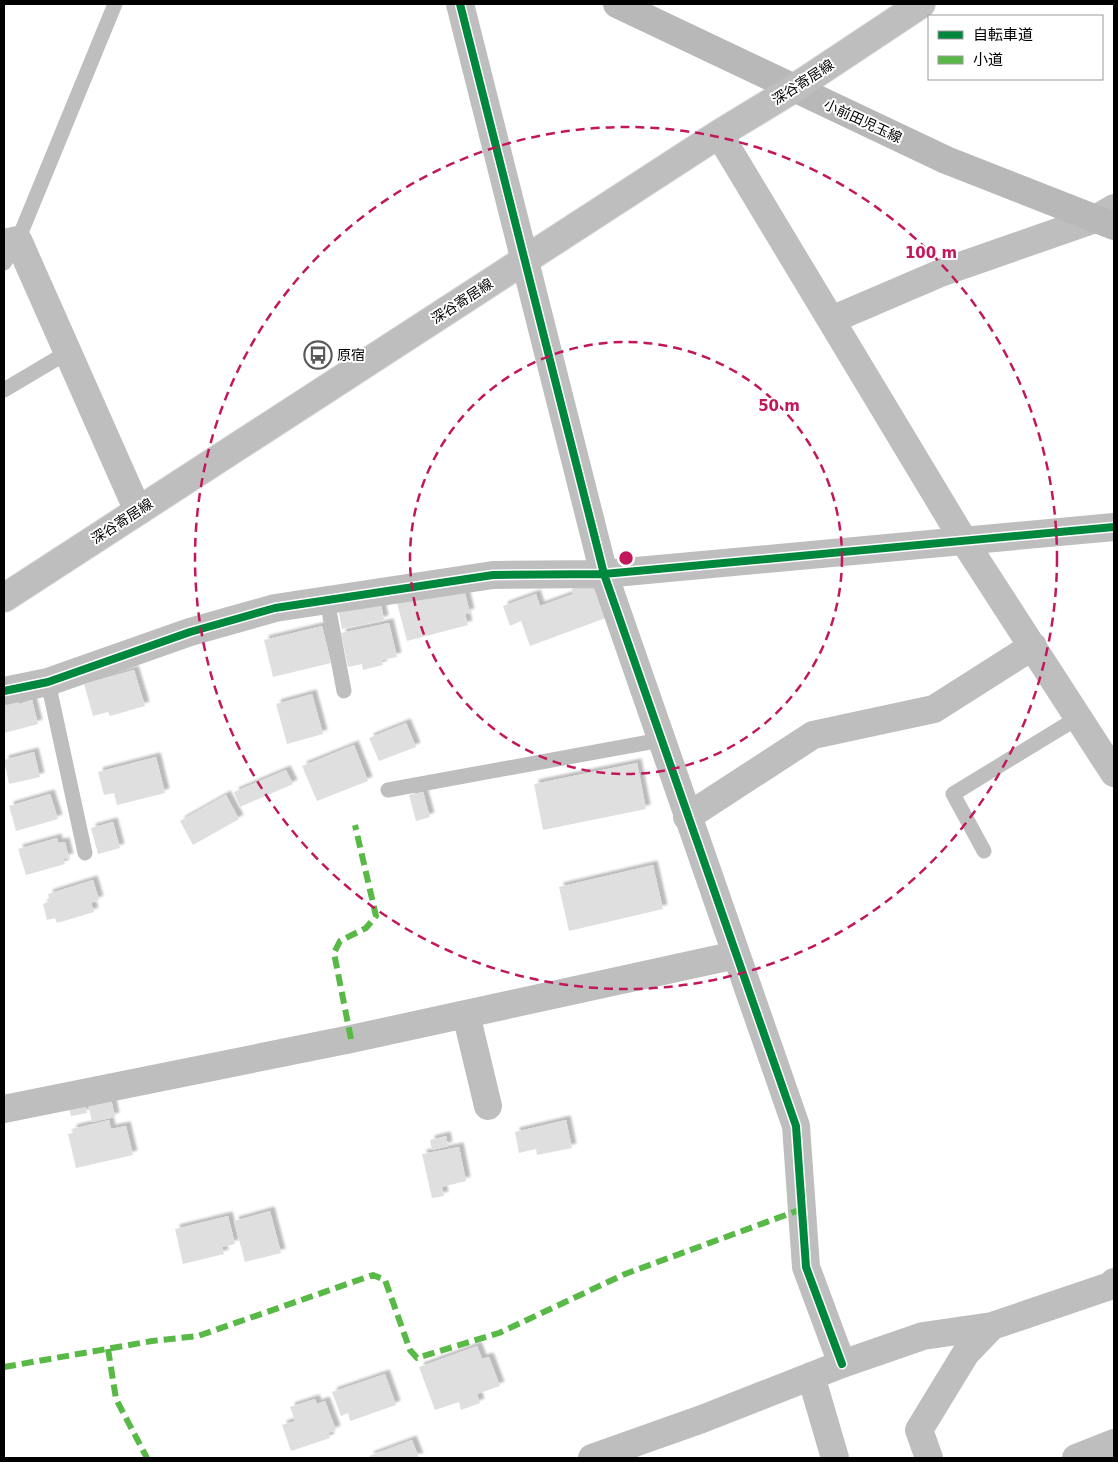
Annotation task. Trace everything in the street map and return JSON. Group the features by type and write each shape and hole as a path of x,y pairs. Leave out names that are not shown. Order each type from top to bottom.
{"main road":[{"name":"小前田児玉線","path":"617,4 946,160 1108,218"}],"street":[{"path":"460,4 604,574 796,1126 806,1266 842,1364"},
{"name":"深谷寄居線","path":"4,598 719,134 794,89 920,4"},
{"path":"719,134 964,541 1114,773"},
{"path":"831,320 943,272 1108,218"},
{"path":"11,242 68,352 138,511"},
{"path":"4,691 48,682 190,632 275,608 493,575 604,574 1114,527"},
{"path":"688,816 812,735 934,709 1033,646"},
{"path":"4,1109 466,1014 736,955"},
{"path":"466,1014 488,1106"},
{"path":"592,1458 842,1364 923,1336 992,1326 1110,1286 1114,1282"},
{"path":"929,1458 919,1430 966,1353 992,1326"},
{"path":"811,1376 835,1458"},
{"path":"1076,1458 1114,1443"}],"lane":[{"path":"4,263 11,242 115,4"},
{"path":"4,390 68,352"},
{"path":"327,600 344,691"},
{"path":"48,682 85,853"},
{"path":"984,852 954,794 1079,717"},
{"path":"388,790 661,740"}],"building":[{"path":"597,580 611,616 530,646 521,621 510,626 503,606 536,594 540,606 573,594 572,589"},
{"path":"463,585 470,613 465,614 468,625 407,641 397,603"},
{"path":"380,599 384,620 342,629 338,608"},
{"path":"389,623 397,657 381,660 383,665 363,670 362,664 348,667 341,633"},
{"path":"322,626 331,663 273,677 264,640"},
{"path":"134,670 145,706 110,716 108,712 93,716 84,684"},
{"path":"312,694 323,734 287,744 276,704"},
{"path":"4,699 18,699 19,704 32,700 38,724 4,733"},
{"path":"406,723 416,747 379,761 369,738"},
{"path":"354,745 368,781 317,801 302,766"},
{"path":"34,752 40,777 9,784 4,760"},
{"path":"156,757 165,793 117,805 114,793 104,795 98,772"},
{"path":"637,763 646,809 543,830 534,784"},
{"path":"286,770 293,784 240,807 234,792"},
{"path":"423,792 430,817 416,821 409,795"},
{"path":"50,794 58,819 16,831 9,806"},
{"path":"226,795 239,819 193,845 180,821"},
{"path":"113,822 120,848 98,854 91,828"},
{"path":"57,838 58,843 65,842 69,858 63,859 65,864 26,875 18,849"},
{"path":"653,865 663,909 569,931 559,887"},
{"path":"93,880 99,900 91,903 94,912 57,923 55,918 47,920 43,904 50,901 48,894"},
{"path":"110,1094 115,1117 92,1122 87,1099"},
{"path":"84,1099 87,1113 71,1116 68,1103"},
{"path":"109,1120 111,1129 126,1126 133,1155 76,1168 68,1134 73,1133 72,1129"},
{"path":"566,1120 572,1148 537,1155 536,1149 519,1153 515,1132"},
{"path":"446,1136 448,1146 432,1150 430,1140"},
{"path":"459,1147 466,1181 442,1187 444,1196 432,1198 422,1154"},
{"path":"270,1211 281,1253 245,1262 234,1221"},
{"path":"228,1216 235,1244 222,1247 224,1254 183,1264 175,1229"},
{"path":"477,1346 482,1359 489,1357 500,1386 477,1394 480,1403 461,1410 459,1402 435,1410 419,1367"},
{"path":"385,1374 396,1405 350,1421 348,1413 341,1416 332,1392"},
{"path":"315,1399 317,1404 325,1401 336,1430 328,1433 330,1438 291,1451 282,1425 295,1421 290,1407"},
{"path":"412,1440 419,1458 370,1458 369,1456"}],"marked path":[{"path":"351,1039 334,953 340,941 366,928 376,916 355,825"},
{"path":"4,1367 152,1341 198,1336 373,1275 385,1280 410,1350 417,1358 499,1333 625,1274 802,1209"},
{"path":"108,1349 116,1399 147,1458"}],"cycle path":[{"path":"460,4 604,574 796,1126 806,1267 842,1364"},
{"path":"4,691 48,682 190,632 275,608 493,575 604,574 1114,527"}],"place":[{"name":"原宿","path":"318,355"}]}
